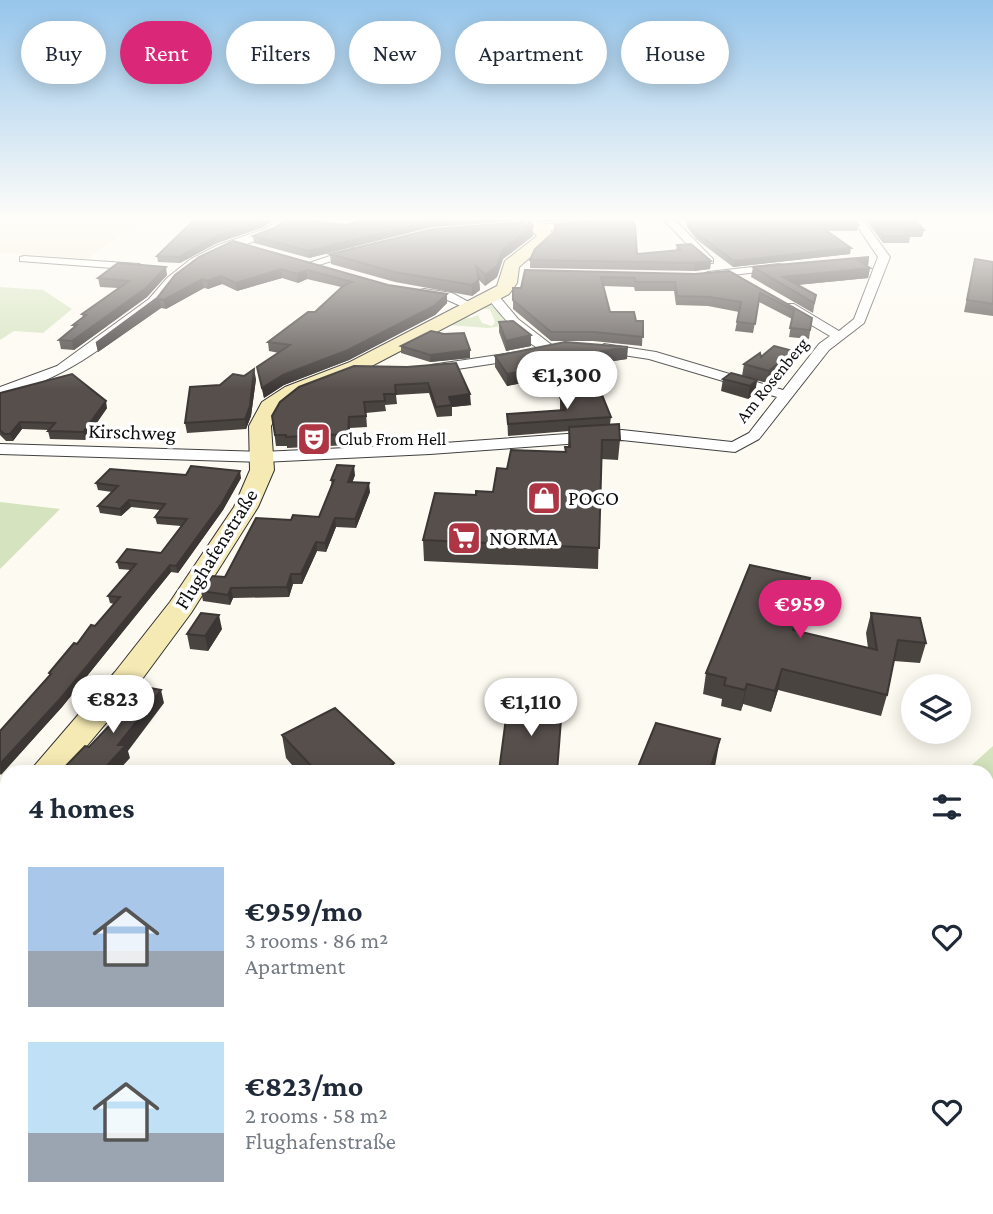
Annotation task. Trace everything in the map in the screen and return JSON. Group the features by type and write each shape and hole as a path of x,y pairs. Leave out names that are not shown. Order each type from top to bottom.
{"street":[{"path":"0,392 30,383 73,362 153,302 170,277"},
{"path":"514,277 493,297 514,321 548,349"},
{"path":"735,277 750,284"},
{"name":"Am Rosenberg","path":"262,457 430,449 622,435 717,447 737,446 754,436 824,347 837,335 848,332 860,320 872,277"},
{"path":"412,292 449,296 470,306"},
{"name":"Flughafenstraße","path":"52,765 126,679 181,607 246,508 262,470 260,426 270,407 292,391 357,366 470,306 493,297"},
{"path":"774,298 837,335"},
{"path":"412,369 473,364 564,347"},
{"path":"589,348 629,350 651,355 788,396"},
{"path":"357,366 384,369"},
{"name":"Kirschweg","path":"0,449 262,457"}],"green space":[{"path":"0,287 43,290 72,309 43,333 14,331 0,340"},
{"path":"489,304 495,306 510,325 488,328 448,325 462,316 470,318 478,315 482,323 492,326 495,322 490,309 480,309"},
{"path":"0,502 60,509 0,569"},
{"path":"993,746 993,765 972,765"}],"building":[{"path":"157,277 146,288 72,341 59,340 86,315 82,314 129,281 98,278"},
{"path":"174,277 219,277 207,281 202,279 164,300 159,299 96,343 157,298"},
{"path":"222,277 256,277 236,283"},
{"path":"332,277 359,277 388,285 447,294 434,306 348,350 283,375 262,388 257,367 290,345 268,342 308,312 315,312 343,286 352,282"},
{"path":"422,277 478,277 472,285"},
{"path":"524,277 739,277 812,318 810,330 790,328 794,310 760,293 755,324 737,322 741,302 677,296 675,282 636,282 635,278 601,277 610,312 634,312 636,321 643,321 643,337 594,332 551,332 513,300 513,288 521,288"},
{"path":"769,277 786,277 783,277 816,295 814,303"},
{"path":"972,277 993,277 993,304 967,300"},
{"path":"513,321 531,335 506,341 499,322"},
{"path":"431,331 444,334 464,333 470,350 430,355 401,346"},
{"path":"565,342 628,347 547,360 554,366 507,374 495,356"},
{"path":"774,346 793,351 769,371 744,364 760,353 761,357"},
{"path":"456,363 470,394 449,397 452,405 436,407 428,383 395,385 396,394 384,394 385,401 364,402 366,416 349,417 348,434 286,437 275,435 272,416 280,402 299,387 354,366 407,367"},
{"path":"254,369 250,406 245,419 185,423 190,387 220,385 233,374 244,376"},
{"path":"731,373 757,380 750,386 723,379"},
{"path":"72,374 106,401 83,432 48,431 55,423 20,422 10,434 4,434 0,430 0,393"},
{"path":"602,395 611,417 508,424 507,414 565,410 560,397"},
{"path":"619,424 620,440 602,440 599,548 423,540 435,493 476,495 476,491 493,492 497,468 507,469 511,450 566,452 565,447 570,447 569,427"},
{"path":"337,465 354,466 348,482 369,483 355,519 335,518 325,543 316,542 301,574 291,574 287,587 231,588 228,595 201,591 212,576 225,577 256,518 291,520 293,515 319,517"},
{"path":"191,466 240,471 222,503 176,566 170,565 60,699 0,764 0,731 51,674 49,673 74,643 77,644 91,625 95,626 120,597 108,596 136,564 117,562 127,549 161,553 187,519 155,517 165,504 129,500 120,509 98,506 118,486 96,483 110,469 186,475"},
{"path":"750,565 810,578 793,630 877,650 871,613 920,618 926,643 898,640 887,695 782,669 775,691 747,684 745,690 724,685 726,678 706,673"},
{"path":"201,613 219,615 205,636 187,634"},
{"path":"139,686 161,690 118,745 126,745 108,765 67,765 85,746 89,747 128,706 123,705"},
{"path":"508,703 562,706 558,765 500,765"},
{"path":"335,708 394,763 310,765 282,735"},
{"path":"656,723 720,739 711,765 639,765"}],"place":[{"name":"Club From Hell","path":"314,439"},
{"name":"POCO","path":"544,498"},
{"name":"NORMA","path":"464,538"}]}
